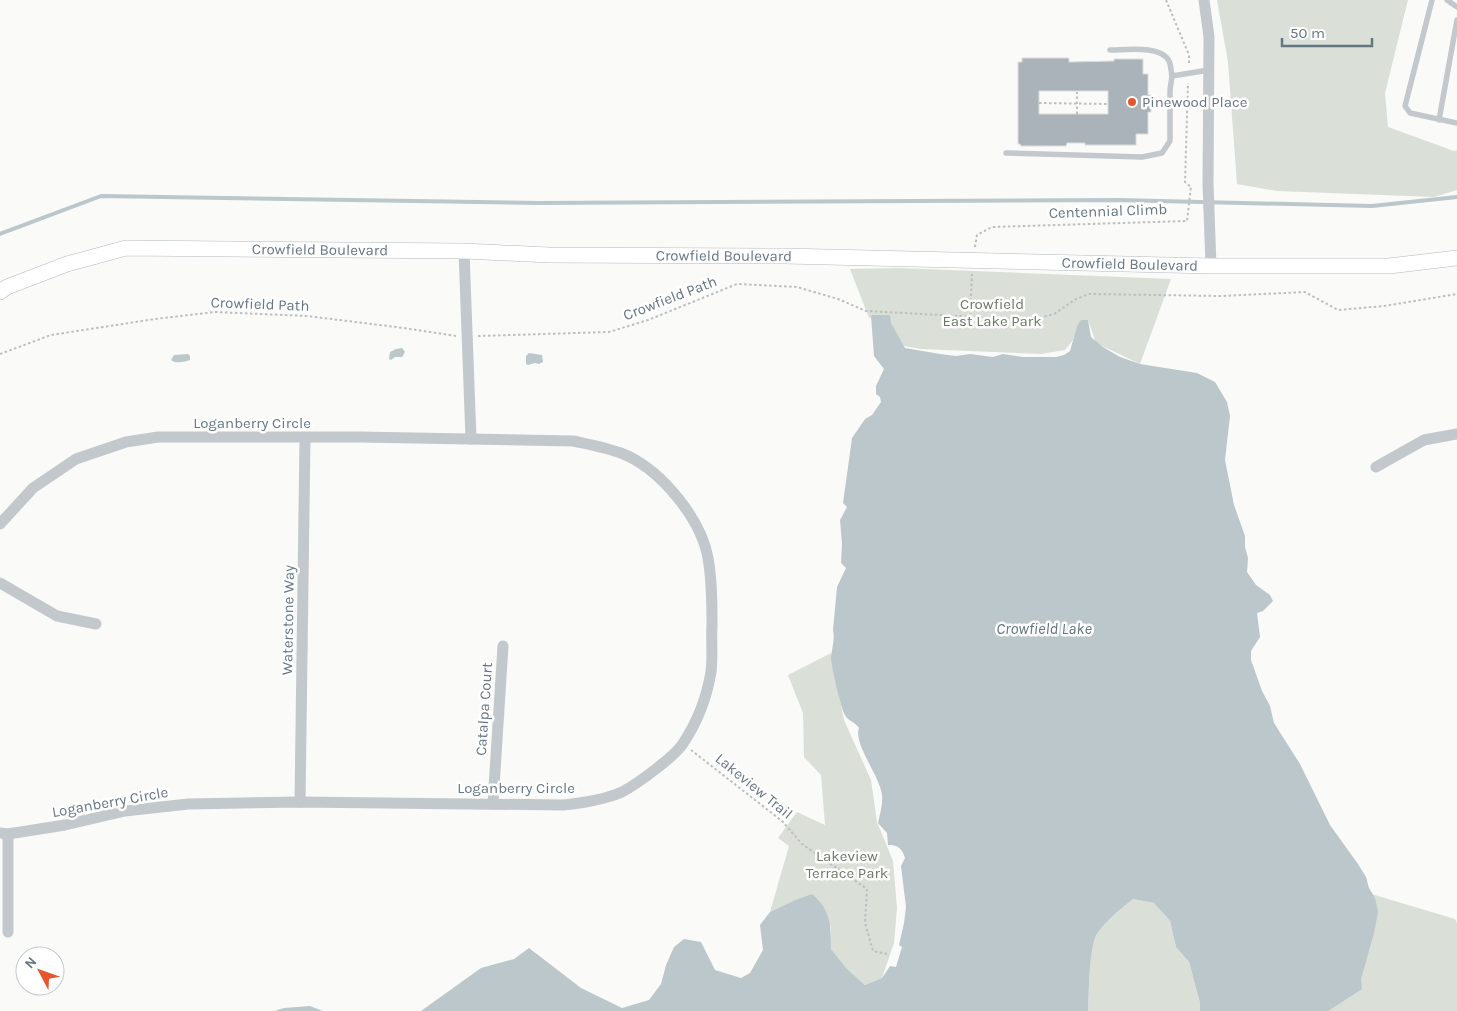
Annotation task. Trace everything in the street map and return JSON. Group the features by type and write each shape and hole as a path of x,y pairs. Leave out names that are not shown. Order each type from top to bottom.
{"main road":[{"name":"Crowfield Boulevard","path":"0,292 7,287 67,264 126,248 464,251 549,255 785,256 1211,266 1389,266 1457,258"}],"street":[{"path":"1204,0 1209,36 1208,184 1211,266"},
{"path":"464,251 471,439"},
{"path":"1376,467 1424,440 1457,434"},
{"name":"Loganberry Circle","path":"0,524 34,488 76,459 126,442 158,438 573,441 601,446 629,457 649,470 685,506 698,527 708,556 712,590 711,671 705,698 684,744 650,774 622,792 591,802 563,805 300,802 188,804 125,811 65,825 4,834"},
{"name":"Waterstone Way","path":"300,802 305,438"},
{"path":"0,583 57,616 96,624"},
{"name":"Catalpa Court","path":"493,803 503,646"},
{"path":"4,834 8,932"}],"lane":[{"path":"1432,0 1406,106 1410,114 1457,123"},
{"path":"1447,0 1457,7"},
{"path":"1439,120 1457,20"},
{"path":"1006,153 1142,157 1162,153 1170,141 1170,90 1172,76 1169,61 1161,52 1150,50 1110,50"},
{"path":"1172,76 1209,70"}],"path":[{"name":"Centennial Climb","path":"970,317 977,235 992,227 1187,221 1191,187 1185,182 1189,55 1166,0"},
{"path":"1077,92 1077,114"},
{"path":"1039,103 1108,104"},
{"name":"Crowfield Path","path":"0,354 51,335 215,312 307,316 459,337 609,332 648,320 737,284 797,287 838,299 866,311 970,317 1039,318 1054,314 1076,299 1089,294 1221,296 1305,292 1338,310 1384,306 1457,294"},
{"name":"Lakeview Trail","path":"684,744 782,821 802,844 867,889 865,923 872,951 887,954"}],"green space":[{"path":"1217,0 1408,0 1385,93 1388,127 1454,151 1457,150 1457,190 1434,197 1277,191 1237,184 1228,62"},
{"name":"Crowfield East Lake Park","path":"900,268 1171,279 1140,364 1096,343 1088,320 1077,326 1073,340 1065,350 1041,354 921,349 904,346 895,337 889,316 869,318 850,269"},
{"name":"Lakeview Terrace Park","path":"831,653 844,720 871,780 877,822 893,861 897,908 894,943 882,978 865,985 847,969 831,949 831,927 793,901 770,912 789,846 778,838 797,812 825,825 821,775 804,757 803,713 788,675"},
{"path":"1368,893 1455,919 1457,923 1457,1011 1325,1011"},
{"path":"1133,899 1154,903 1170,921 1176,947 1189,962 1200,1003 1200,1011 1088,1011 1094,940 1105,924"}],"water":[{"name":"Crowfield Lake","path":"890,315 891,323 905,348 956,356 970,354 993,357 1003,354 1023,357 1056,357 1064,355 1070,351 1077,326 1081,320 1088,320 1091,337 1120,357 1140,364 1197,373 1215,382 1227,402 1230,416 1225,460 1234,505 1245,536 1248,558 1247,572 1256,585 1270,595 1273,601 1263,611 1257,613 1260,637 1251,651 1251,660 1262,691 1270,706 1274,723 1300,764 1330,825 1366,877 1369,888 1375,898 1378,912 1361,979 1362,989 1328,1011 1200,1011 1200,1003 1189,962 1176,947 1170,921 1154,903 1133,899 1105,924 1094,940 1088,1011 421,1011 481,968 514,959 529,948 581,988 622,1008 649,1000 661,984 666,965 674,947 684,939 701,942 715,970 741,978 750,973 763,950 760,925 770,912 812,894 823,906 829,919 831,949 847,969 865,985 882,978 890,966 896,967 902,947 899,945 906,907 901,866 905,858 899,848 895,845 888,845 887,833 878,823 882,802 880,787 860,743 859,728 846,717 843,711 836,687 831,657 834,640 833,630 837,587 846,568 841,563 840,520 847,507 843,503 852,438 865,419 872,415 881,402 880,397 876,394 876,386 884,369 874,356 871,316"},
{"path":"402,348 405,352 402,357 389,359 390,352"},
{"path":"529,353 542,355 543,362 539,364 526,364 526,356"},
{"path":"188,354 190,360 188,361 177,362 171,360 174,355"},
{"path":"310,1006 323,1011 274,1011 284,1008"}],"building":[{"name":"Pinewood Place","path":"1022,58 1069,58 1069,62 1143,59 1143,74 1148,74 1148,95 1151,95 1151,112 1148,112 1148,134 1136,134 1136,145 1067,143 1066,146 1021,146 1018,144 1018,62 1022,62","holes":["1039,91 1108,91 1108,114 1039,114"]}],"waterway":[{"path":"0,234 101,196 539,203 1119,200 1372,206 1457,197"}],"place":[{"name":"Pinewood Place","path":"1132,102"}]}
